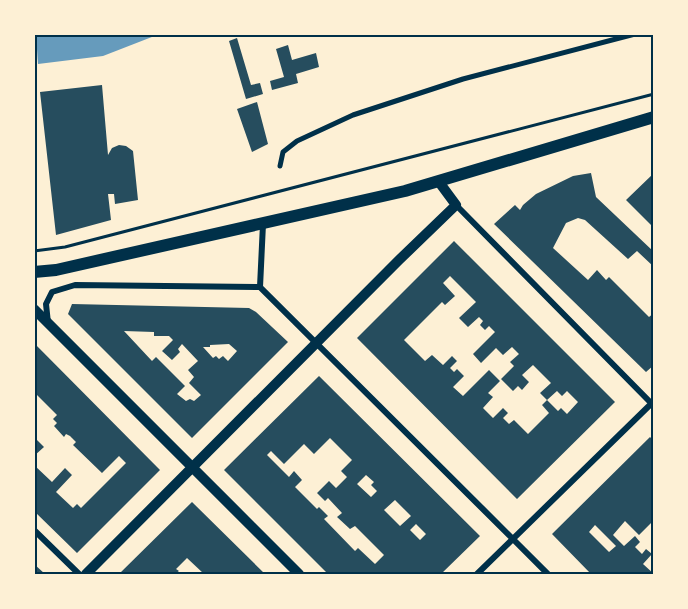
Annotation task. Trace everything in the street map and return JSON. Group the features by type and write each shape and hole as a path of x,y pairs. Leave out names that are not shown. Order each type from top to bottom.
{"main road":[{"path":"34,272 56,270 263,224 439,182 654,117"}],"street":[{"path":"280,166 283,152 297,141 353,115 463,79 635,34"},
{"path":"439,182 456,205 653,404 477,574"},
{"path":"86,574 456,205"},
{"path":"260,286 263,224"},
{"path":"48,324 46,304 52,292 75,285 260,286 548,574"},
{"path":"34,309 299,574"},
{"path":"34,530 79,574"}],"path":[{"path":"34,251 65,247 654,94"}],"water":[{"path":"36,34 157,35 103,56 38,64"}],"building":[{"path":"237,38 251,85 260,83 263,94 246,99 229,41"},
{"path":"288,45 292,60 316,53 319,67 296,74 298,83 272,90 270,81 284,77 276,49"},
{"path":"102,85 108,155 112,148 119,145 126,146 133,151 138,200 115,204 114,194 108,194 111,220 56,235 40,92"},
{"path":"257,102 268,144 252,152 237,109"},
{"path":"591,173 596,197 654,252 654,267 637,251 628,259 585,220 578,218 566,223 553,248 588,280 597,270 606,280 609,277 649,317 654,313 654,365 646,372 494,224 515,205 520,210 536,194 573,176"},
{"path":"654,173 654,228 626,200"},
{"path":"454,241 615,402 517,499 357,338","holes":["450,276 476,302 459,318 468,327 479,317 483,321 480,325 485,330 489,326 495,332 473,354 481,363 496,348 503,355 512,347 519,354 510,362 514,366 501,379 513,391 518,386 522,390 529,382 522,375 533,365 551,383 540,393 547,400 542,405 549,413 528,434 514,420 509,424 503,418 508,413 503,408 493,418 483,408 493,397 488,393 500,381 489,370 463,396 453,387 464,376 457,369 454,372 450,368 457,361 452,356 443,365 432,355 425,361 404,340 442,302 445,305 455,296 443,283","557,391 562,396 567,391 578,402 567,414 561,408 558,411 547,400"]},
{"path":"72,304 249,308 288,342 192,438 68,314","holes":["124,331 154,332 154,336 169,336 173,340 162,351 172,360 180,352 178,349 182,344 198,361 188,370 194,377 189,383 201,395 194,401 190,399 186,401 177,394 185,386 156,357 152,361","229,344 237,351 228,361 223,356 219,359 216,356 213,358 203,347"]},
{"path":"34,343 160,470 77,553 34,511 34,465 52,482 65,468 72,475 56,492 73,508 77,504 81,508 126,463 119,456 102,473 73,445 76,442 70,436 66,434 64,437 54,426 57,423 53,419 57,415 34,392"},
{"path":"319,376 480,536 441,574 328,574 224,470","holes":["330,438 352,460 341,471 347,477 336,488 329,481 317,493 325,501 328,498 342,513 337,517 350,529 355,526 384,555 375,564 358,548 355,551 324,519 328,516 319,507 317,509 295,487 302,480 294,471 289,477 267,455 271,451 284,464 304,444 314,454","366,475 374,482 371,485 377,491 371,497 357,484","395,500 411,516 400,526 384,510","416,524 426,534 420,540 410,530"]},
{"path":"650,437 654,441 654,520 639,535 625,521 613,535 624,546 635,536 640,542 635,547 642,554 646,549 652,554 643,564 654,574 591,574 552,534","holes":["595,525 616,546 609,552 589,532"]},
{"path":"36,439 44,447 34,456 34,441"},
{"path":"192,502 265,574 204,574 187,558 176,569 179,571 175,574 119,574"},
{"path":"34,564 45,574 34,574"}]}
